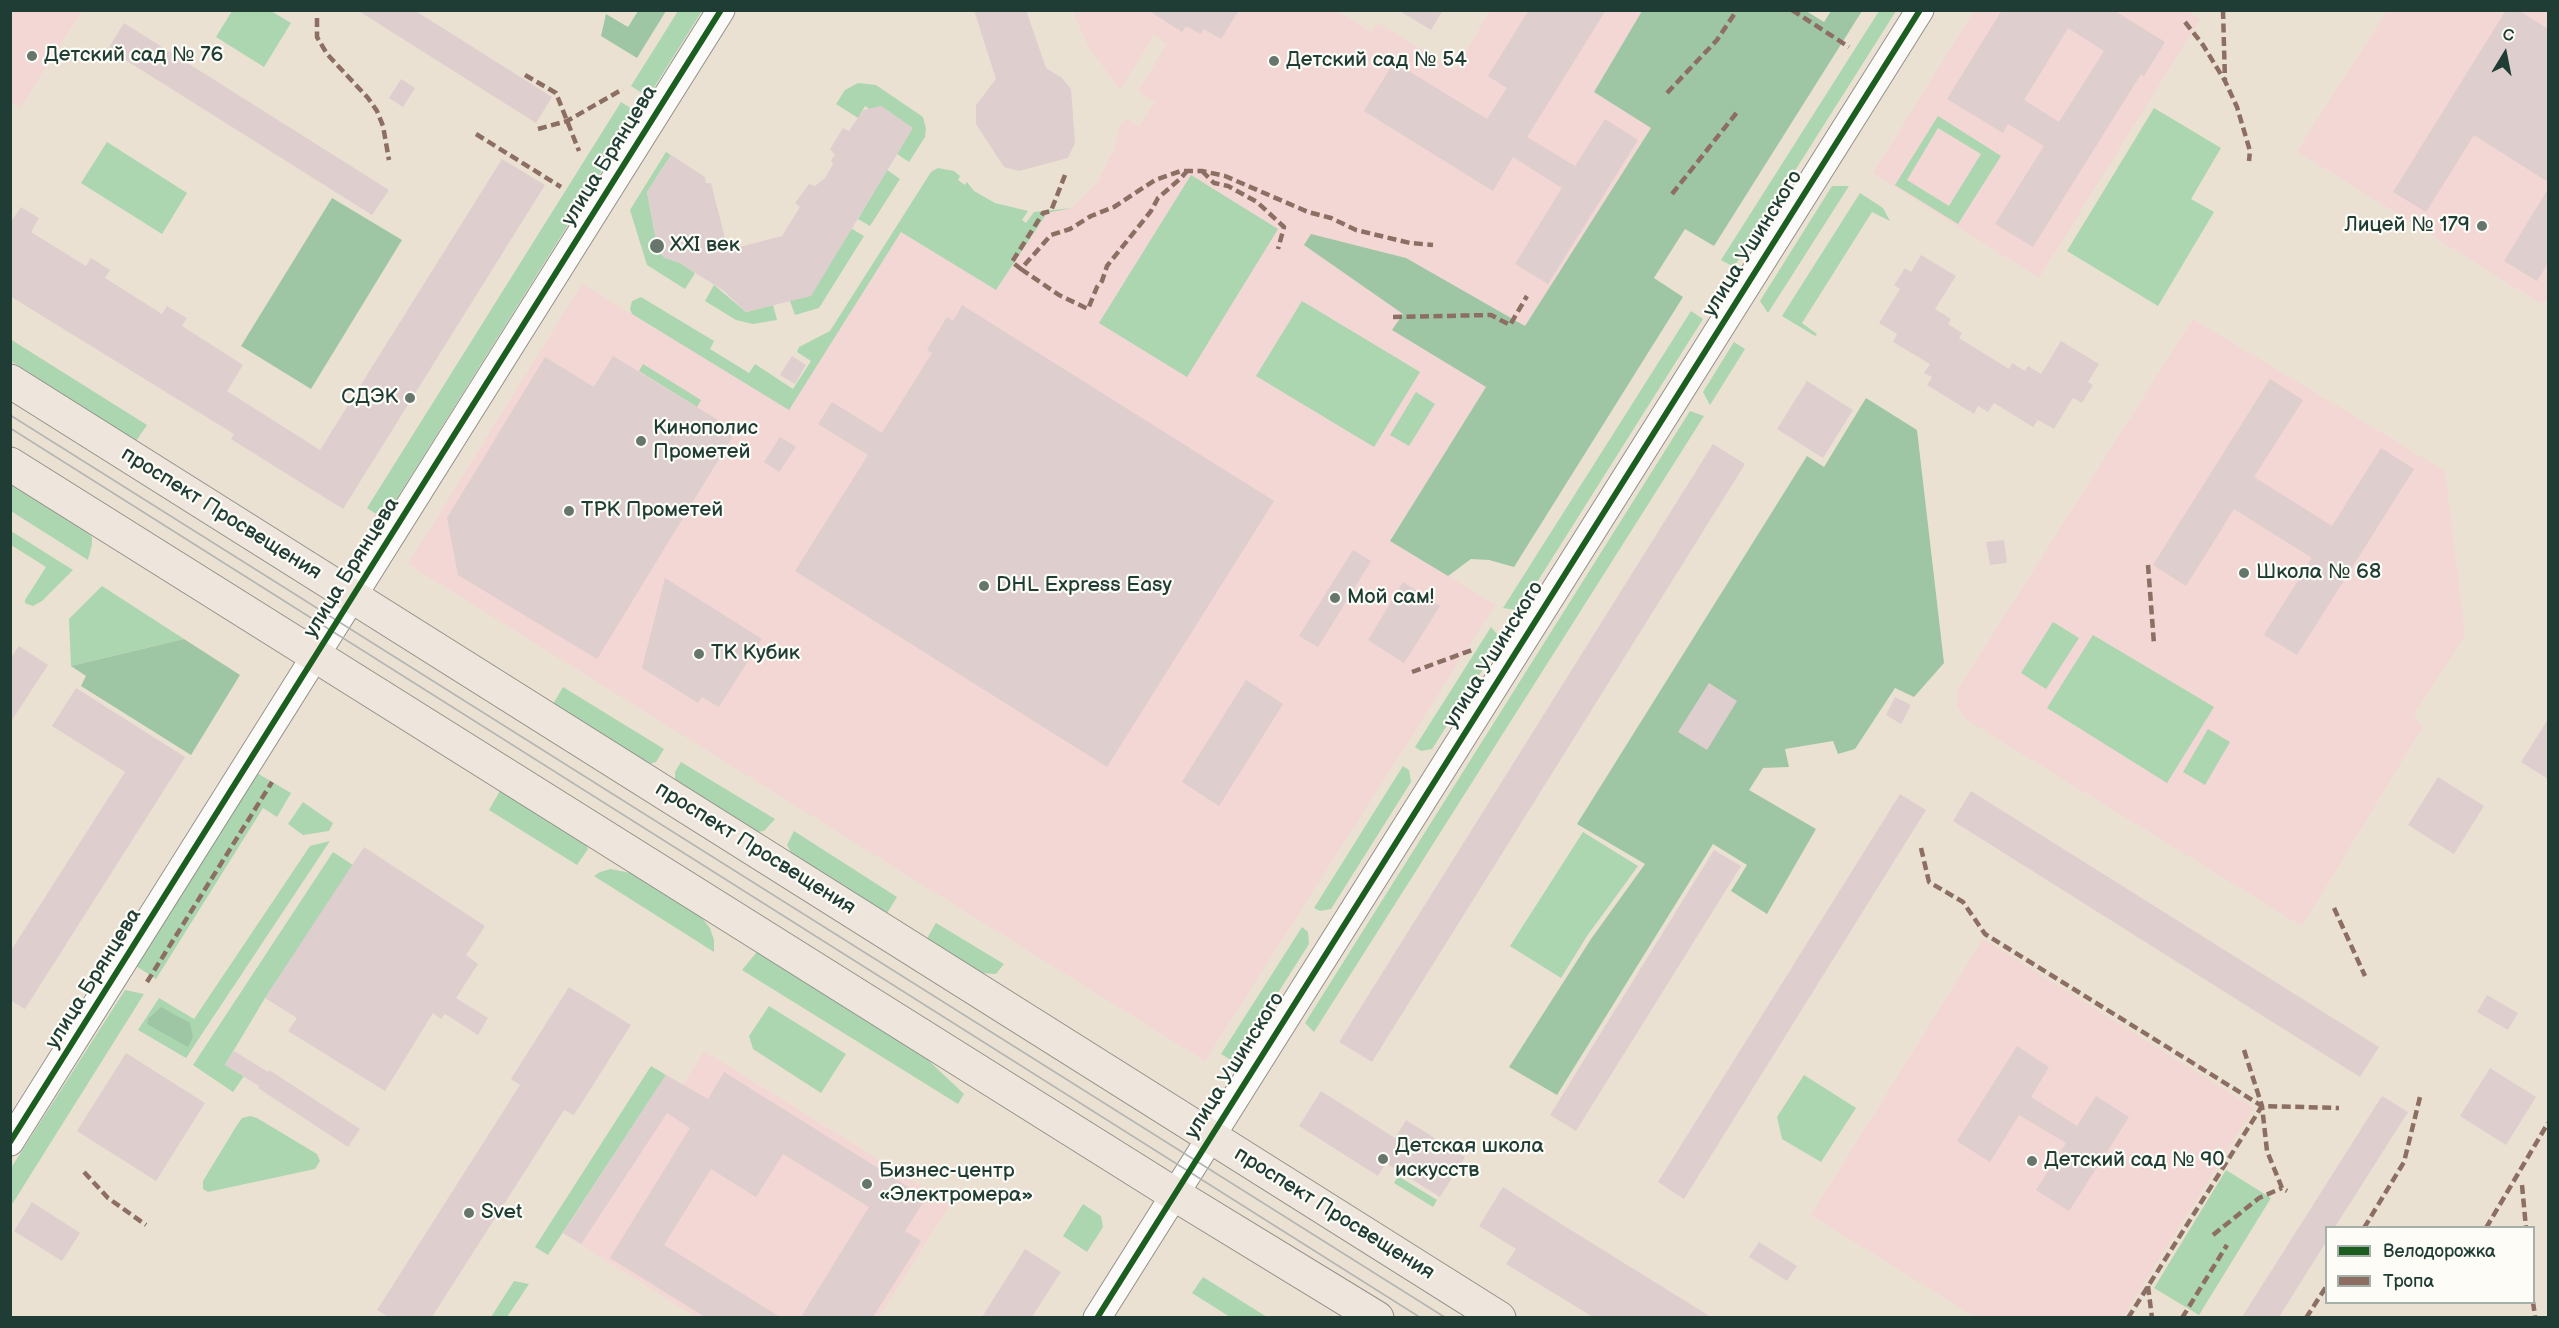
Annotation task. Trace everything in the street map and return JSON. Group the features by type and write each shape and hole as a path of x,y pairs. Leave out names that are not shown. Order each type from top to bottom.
{"main road":[{"name":"проспект Просвещения","path":"10,381 1499,1317"},
{"path":"10,464 1174,1194 1377,1317"}],"street":[{"name":"улица Брянцева","path":"10,1142 721,10"},
{"name":"улица Ушинского","path":"1096,1317 1920,10"}],"shaded area":[{"path":"2187,10 2200,19 2039,278 1873,173 1974,11"},
{"name":"Детский сад № 76","path":"10,11 82,11 20,108 11,102"},
{"path":"1073,11 1338,11 1372,32 1378,23 1455,70 1490,11 1642,11 1594,92 1651,127 1390,540 1495,605 1205,1061 408,564 582,284 789,409 901,232 997,290 1047,213 1072,208 1098,182 1115,147 1120,126 1126,118 1139,127 1155,102 1138,91 1167,44 1154,35 1120,90 1088,46"},
{"name":"Лицей № 179","path":"2387,11 2548,11 2548,301 2540,303 2297,151"},
{"name":"Школа № 68","path":"2193,319 2445,471 2465,635 2414,714 2422,728 2302,926 1967,720 1957,706 1958,689"},
{"name":"Детский сад № 90","path":"1983,939 2254,1108 2123,1317 1975,1317 1811,1215"},
{"path":"704,1051 950,1204 879,1317 696,1317 563,1233 666,1075 683,1085"}],"green space":[{"path":"232,11 271,11 291,23 264,67 216,37"},
{"path":"638,11 666,11 637,58 601,36 606,14 628,27"},
{"path":"678,11 702,11 648,97 631,86"},
{"path":"1642,11 1806,11 1824,22 1831,11 1862,11 1714,246 1685,229 1654,278 1683,297 1514,567 1489,560 1471,559 1448,576 1390,541 1486,387 1392,330 1403,314 1304,245 1311,234 1406,258 1525,326 1651,128 1594,92"},
{"path":"1879,11 1896,11 1734,267 1721,260"},
{"path":"858,83 876,85 923,117 925,137 909,162 897,154 912,128 881,106 871,110 865,106 858,118 836,104 845,90"},
{"path":"621,102 638,113 384,519 367,508"},
{"path":"2154,108 2221,148 2191,199 2214,212 2158,306 2067,251"},
{"path":"1938,116 2001,156 1958,224 1895,185","holes":["1938,128 1981,154 1949,206 1907,180"]},
{"path":"107,142 187,193 162,234 81,183"},
{"path":"666,152 671,155 647,192 658,251 665,258 680,263 695,273 685,289 647,265 630,210"},
{"path":"938,168 954,171 960,176 958,180 965,185 967,182 974,191 995,203 1028,211 1022,220 1026,223 1034,212 1072,208 1047,213 996,290 901,232 789,410 632,314 630,309 632,301 641,297 714,341 710,349 749,373 755,364 793,389 811,361 797,352 799,347 830,331 931,172"},
{"path":"887,170 900,179 870,226 858,219"},
{"path":"1191,175 1278,229 1187,377 1099,323"},
{"path":"1832,186 1849,186 1768,313 1760,301"},
{"path":"1860,193 1883,208 1890,221 1872,212 1802,323 1817,334 1815,336 1782,316"},
{"path":"332,198 402,240 311,389 241,346"},
{"path":"852,229 864,236 819,308 795,315 790,301"},
{"path":"714,285 746,312 773,305 777,320 753,324 736,320 705,301"},
{"path":"1302,301 1420,372 1374,447 1256,376"},
{"path":"1691,311 1703,319 1522,606 1516,610 1503,608"},
{"path":"10,339 147,425 136,441 11,361"},
{"path":"1734,342 1745,349 1710,405 1703,392"},
{"path":"643,364 701,400 697,407 639,371"},
{"path":"1416,392 1435,404 1409,446 1390,435"},
{"path":"1866,398 1917,430 1944,663 1914,697 1895,688 1855,749 1838,754 1833,741 1785,749 1789,767 1763,768 1749,790 1816,829 1767,914 1731,891 1747,865 1713,844 1557,1095 1509,1067 1591,939 1645,864 1577,824 1807,456 1824,467"},
{"path":"1690,411 1704,416 1314,1032 1305,1023"},
{"path":"11,484 87,532 92,537 88,560 11,511"},
{"path":"11,531 73,570 42,601 33,606 25,603 25,600 46,567 11,545"},
{"path":"102,586 184,639 71,666 69,619"},
{"path":"2053,622 2079,638 2046,689 2021,673"},
{"path":"1491,627 1497,634 1497,647 1432,749 1421,751 1415,747"},
{"path":"2093,635 2214,707 2167,783 2047,708"},
{"path":"184,639 240,675 191,755 81,686 86,676 71,666"},
{"path":"563,687 664,749 656,762 649,764 553,704"},
{"path":"2208,729 2230,742 2205,785 2183,772"},
{"path":"681,762 775,819 764,831 757,832 675,781 675,772"},
{"path":"1403,766 1409,770 1411,782 1331,909 1320,911 1314,908"},
{"path":"257,773 291,793 277,817 263,808 156,979 133,964"},
{"path":"501,789 586,844 588,849 577,865 489,810"},
{"path":"303,802 333,823 329,831 303,835 288,824"},
{"path":"794,831 897,897 886,915 794,857 787,845"},
{"path":"1583,832 1638,866 1587,936 1561,978 1510,946"},
{"path":"330,841 186,1058 138,1030 159,998 194,1019 310,846"},
{"path":"333,852 353,865 265,998 225,1065 244,1076 233,1092 193,1065"},
{"path":"611,869 635,874 702,918 710,928 714,940 714,952 594,876"},
{"path":"936,923 1004,964 996,974 981,973 926,940"},
{"path":"1302,927 1308,932 1309,944 1234,1062 1221,1054"},
{"path":"756,953 762,953 927,1059 964,1094 958,1104 742,970"},
{"path":"125,990 144,994 11,1206 11,1168"},
{"path":"769,1006 846,1054 821,1093 753,1049 749,1036"},
{"path":"161,1007 190,1023 193,1037 188,1047 147,1024 148,1019"},
{"path":"651,1066 666,1075 548,1255 535,1247"},
{"path":"1804,1075 1856,1108 1821,1162 1782,1139 1777,1117"},
{"path":"250,1116 317,1154 320,1161 315,1169 208,1192 203,1189 203,1181 242,1118"},
{"path":"2226,1170 2271,1198 2199,1315 2154,1288"},
{"path":"1398,1176 1437,1200 1433,1207 1394,1183"},
{"path":"1083,1204 1101,1216 1103,1227 1087,1252 1063,1236"},
{"path":"1203,1277 1267,1317 1230,1317 1192,1293"},
{"path":"514,1281 529,1284 507,1317 491,1317"}],"building":[{"path":"357,10 414,10 552,97 536,123"},
{"path":"974,10 1026,10 1046,68 1062,78 1071,89 1075,143 1068,158 1019,171 1004,167 976,124 976,105 996,79"},
{"path":"1148,10 1239,10 1221,39 1204,29 1201,34 1186,26 1182,32"},
{"path":"1398,10 1443,10 1431,30"},
{"path":"1529,10 1606,10 1527,137 1575,166 1605,119 1638,140 1548,284 1515,264 1562,188 1513,157 1493,191 1364,111 1394,62 1487,119 1507,88 1488,76"},
{"path":"2002,10 2113,10 2165,42 2144,76 2141,74 2033,247 1995,224 2044,146 2008,124 2003,133 1947,99","holes":["2068,28 2104,51 2059,122 2024,100"]},
{"path":"2506,10 2518,10 2548,29 2548,182 2474,135 2426,212 2393,192"},
{"path":"124,23 389,190 372,215 108,49"},
{"path":"401,79 415,88 403,107 389,98"},
{"path":"881,106 913,128 811,296 746,312 724,291 680,263 665,258 658,251 647,192 671,155 705,177 706,183 711,183 728,250 782,236 800,207 795,203 809,184 815,186 825,178 833,164 831,160 835,155 830,149 843,128 849,131 863,110"},
{"path":"502,159 545,185 343,509 231,439 234,434 10,296 10,223 21,207 39,218 31,232 86,266 91,258 110,270 105,278 162,314 167,306 187,318 182,326 243,365 227,391 320,450"},
{"path":"2548,189 2548,263 2537,281 2504,261"},
{"path":"1921,255 1956,276 1935,309 1951,319 1948,324 1962,333 1959,338 2009,369 2012,363 2025,371 2028,366 2041,374 2061,341 2099,364 2088,382 2093,385 2082,403 2073,398 2054,429 2038,420 2033,427 1994,403 1988,412 1978,406 1974,414 1927,385 1932,377 1924,373 1930,364 1893,342 1897,334 1879,323 1900,289 1894,285 1905,268 1911,272"},
{"path":"962,305 1274,501 1107,767 795,571 868,455 818,424 832,402 882,433 932,353 927,350 947,317 953,321"},
{"name":"ТРК Прометей","path":"613,356 736,431 597,659 458,575 447,518 545,357 594,387"},
{"path":"792,356 806,365 795,384 780,375"},
{"path":"2270,379 2303,400 2254,477 2332,526 2381,448 2414,469 2297,655 2264,635 2312,558 2234,509 2186,586 2153,565"},
{"path":"1807,381 1853,410 1823,458 1777,429"},
{"path":"780,437 796,447 779,472 764,462"},
{"path":"1713,444 1745,464 1372,1062 1339,1042"},
{"path":"2004,540 2007,563 1990,565 1986,542"},
{"name":"Мой сам!","path":"1353,550 1371,561 1318,647 1299,636"},
{"name":"ТК Кубик","path":"665,578 762,639 719,707 702,697 698,703 642,668"},
{"path":"1403,582 1440,606 1404,663 1368,640"},
{"path":"19,646 48,665 10,723 10,659"},
{"path":"1246,680 1283,704 1219,806 1182,782"},
{"path":"1709,683 1737,701 1707,750 1678,732"},
{"path":"76,688 185,757 25,1009 10,1000 10,952 125,772 52,726"},
{"path":"1895,697 1911,705 1901,724 1886,715"},
{"path":"2548,719 2548,779 2521,762"},
{"path":"2438,777 2484,806 2454,854 2408,825"},
{"path":"1971,791 2379,1047 2360,1077 1953,821"},
{"path":"1900,794 1926,810 1684,1199 1658,1182"},
{"path":"364,847 485,926 466,955 478,964 456,998 488,1018 478,1035 445,1014 441,1019 433,1013 385,1091 288,1031 297,1018 265,998"},
{"path":"1714,850 1741,866 1576,1131 1550,1115"},
{"name":"Svet","path":"569,987 631,1025 574,1115 564,1110 432,1317 389,1317 377,1310 520,1085 511,1079"},
{"path":"2487,995 2518,1013 2508,1030 2477,1012"},
{"path":"2017,1046 2049,1067 2031,1097 2077,1126 2096,1096 2129,1117 2069,1211 2036,1190 2066,1143 2019,1115 1990,1162 1957,1141"},
{"path":"234,1051 268,1072 269,1070 360,1129 348,1147 225,1065"},
{"path":"126,1053 205,1103 156,1181 77,1131"},
{"path":"2490,1068 2536,1097 2506,1145 2460,1116"},
{"name":"Бизнес-центр «Электромера»","path":"724,1072 926,1198 905,1231 921,1241 873,1317 801,1317 869,1207 783,1154 756,1197 711,1169 664,1245 780,1317 705,1317 610,1258 690,1128 667,1113 581,1244 563,1233 666,1075 708,1099"},
{"path":"1321,1091 1395,1138 1406,1120 1465,1157 1440,1197 1386,1163 1378,1176 1299,1126"},
{"path":"2382,1096 2408,1112 2336,1226 2325,1226 2325,1244 2279,1317 2242,1317"},
{"path":"1503,1187 1711,1317 1593,1317 1506,1264 1516,1249 1479,1226"},
{"path":"32,1202 80,1233 62,1261 14,1231"},
{"path":"1759,1242 1797,1266 1787,1281 1749,1257"},
{"path":"1025,1249 1061,1272 1032,1317 982,1317"}],"tram line":[{"path":"10,415 1446,1318"},
{"path":"10,428 1421,1318"}],"marked path":[{"path":"1667,93 1717,40 1737,10"},
{"path":"1792,10 1849,47"},
{"path":"2223,10 2225,81"},
{"path":"317,18 317,37 327,54 368,98 377,111 383,126 389,160"},
{"path":"2185,22 2203,45 2225,81 2237,107 2250,151 2249,161"},
{"path":"525,75 556,93 579,151"},
{"path":"538,129 567,121 623,89"},
{"path":"1672,194 1738,111"},
{"path":"476,134 561,187"},
{"path":"1065,175 1051,211 1043,213 1012,262 1021,269 1051,235 1070,229 1091,216 1114,207 1155,180 1181,171 1202,171 1225,176 1356,230 1410,243 1433,245"},
{"path":"1021,269 1059,295 1088,309 1107,266 1151,211 1158,198 1187,171"},
{"path":"1202,171 1214,183 1228,186 1257,202 1284,227 1278,249"},
{"path":"1393,317 1491,315 1510,325 1527,296"},
{"path":"2148,565 2154,644"},
{"path":"1412,672 1472,650"},
{"path":"147,982 272,782"},
{"path":"1921,848 1929,882 1963,902 1985,934 2262,1106 2339,1108"},
{"path":"2334,908 2365,976"},
{"path":"2244,1050 2262,1106 2267,1151 2282,1188 2287,1191"},
{"path":"2365,1226 2404,1162 2420,1097"},
{"path":"2128,1318 2262,1106"},
{"path":"2487,1226 2548,1123"},
{"path":"84,1172 108,1198 146,1225"},
{"path":"2522,1185 2526,1226"},
{"path":"2213,1235 2259,1198 2282,1188"},
{"path":"2182,1318 2227,1245"},
{"path":"2148,1286 2152,1318"},
{"path":"2306,1318 2325,1289"},
{"path":"2533,1304 2535,1316"}],"cycle path":[{"path":"10,1142 721,10"},
{"path":"1097,1318 1920,10"}],"place":[{"name":"Детский сад № 76","path":"32,56"},
{"name":"Детский сад № 54","path":"1274,61"},
{"name":"Лицей № 179","path":"2482,226"},
{"name":"XXI век","path":"657,246"},
{"name":"СДЭК","path":"410,398"},
{"name":"Кинополис Прометей","path":"641,441"},
{"name":"ТРК Прометей","path":"569,511"},
{"name":"Школа № 68","path":"2244,573"},
{"name":"DHL Express Easy","path":"984,586"},
{"name":"Мой сам!","path":"1335,598"},
{"name":"ТК Кубик","path":"699,654"},
{"name":"Детская школа искусств","path":"1383,1159"},
{"name":"Детский сад № 90","path":"2032,1161"},
{"name":"Бизнес-центр «Электромера»","path":"867,1184"},
{"name":"Svet","path":"469,1213"}]}
